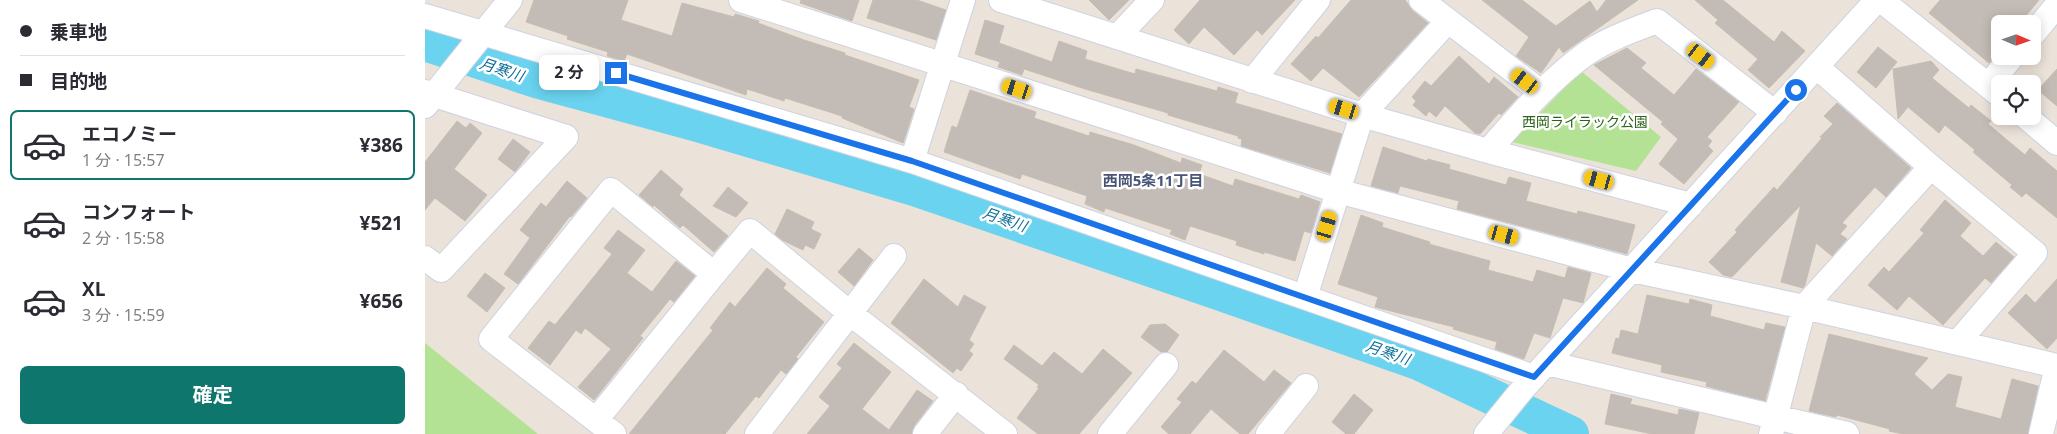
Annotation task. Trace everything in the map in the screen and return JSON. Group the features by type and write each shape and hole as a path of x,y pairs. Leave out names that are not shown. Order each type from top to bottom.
{"street":[{"path":"425,258 441,270 566,137 432,94 510,0"},
{"path":"741,0 1338,191 1632,270 1804,307 2057,366 2041,434"},
{"path":"912,161 963,0"},
{"path":"1001,0 1362,115 1487,151 1691,205"},
{"path":"1117,37 1152,0"},
{"path":"1252,81 1318,0"},
{"path":"1421,0 1541,92"},
{"path":"1486,434 1534,377 1879,0 1991,88"},
{"path":"2041,24 2057,5"},
{"path":"425,16 477,41 912,161 1534,377 1773,425 1847,434"},
{"path":"1487,151 1541,92 1587,53 1627,32 1657,21 1775,113"},
{"path":"1305,296 1362,115 1448,22"},
{"path":"1817,68 1931,167 2035,253 1957,343"},
{"path":"2036,125 2057,143"},
{"path":"1773,425 1804,307 1931,167"},
{"path":"714,274 611,190 491,339 605,427 714,274 751,231 851,314 1005,434"},
{"path":"757,434 894,256"},
{"path":"1110,434 1166,365"},
{"path":"1268,434 1306,386"},
{"path":"925,434 956,394"}],"green space":[{"name":"西岡ライラック公園","path":"1581,71 1661,137 1636,171 1512,142"},
{"path":"425,343 538,434 425,434"}],"building":[{"path":"534,0 628,0 621,20 672,36 682,3 734,17 735,14 759,21 758,23 804,40 919,80 909,107 914,109 903,143 842,118 842,116 785,98 784,101 747,89 746,95 627,54 624,61 607,56 608,52 567,39 568,36 526,22"},
{"path":"801,0 859,0 852,21 800,3"},
{"path":"873,0 917,0 946,10 936,40 867,18"},
{"path":"1089,0 1129,0 1109,20"},
{"path":"1200,0 1295,0 1262,35 1257,30 1234,55 1204,27 1189,44 1174,30"},
{"path":"1351,0 1405,0 1413,11 1428,23 1359,97 1323,68 1311,81 1291,64 1316,36 1318,38"},
{"path":"1482,0 1522,0 1556,26 1590,1 1597,12 1606,0 1638,0 1563,53 1559,47 1541,73 1516,56 1529,37"},
{"path":"1695,0 1723,0 1774,42 1782,31 1805,51 1769,88 1748,70 1758,59 1715,23 1718,20"},
{"path":"1940,0 2039,0 2026,15 1991,15 1991,60 1989,63 1929,13"},
{"path":"985,20 1004,26 999,43 1052,62 1059,41 1087,51 1085,59 1135,74 1136,69 1217,91 1218,87 1238,93 1235,103 1342,134 1330,173 1241,146 1242,139 1238,138 1238,136 1168,115 1168,113 1024,69 1022,75 998,67 1000,62 975,54"},
{"path":"1878,47 1897,62 1876,88 1857,72"},
{"path":"1627,48 1646,63 1641,68 1674,95 1696,69 1739,102 1707,137 1712,141 1708,146 1713,151 1684,184 1659,164 1678,139 1661,124 1663,122 1594,65"},
{"path":"1459,56 1489,84 1494,77 1518,97 1501,115 1499,113 1480,134 1475,133 1445,106 1436,117 1429,111 1426,116 1413,105 1416,101 1412,97 1425,81 1431,86"},
{"path":"1931,61 1939,70 1932,78 1969,108 1971,105 1991,121 1988,124 2025,155 2030,148 2057,171 2057,218 2026,193 2022,197 2010,187 2012,185 1973,152 1975,150 1945,125 1939,133 1908,107 1898,119 1893,69"},
{"path":"2057,69 2057,106 2041,93 2041,87"},
{"path":"970,90 1036,112 1034,118 1089,136 1090,132 1134,145 1181,163 1182,158 1202,165 1199,174 1233,186 1235,179 1299,199 1301,195 1320,202 1311,233 1304,231 1295,261 1236,245 1237,241 1190,226 1185,240 1170,234 1172,230 1105,208 1104,212 1085,204 1087,196 1022,174 1020,179 944,152 952,126 957,128"},
{"path":"1837,103 1911,168 1886,197 1875,187 1842,223 1847,226 1840,234 1847,239 1832,256 1816,243 1803,288 1781,282 1801,205 1732,277 1723,275 1709,262 1737,232 1735,230 1774,187 1777,190 1822,138 1820,137 1833,124 1824,116"},
{"path":"457,121 466,128 470,123 482,133 454,169 487,195 465,221 435,198 425,210 425,162"},
{"path":"513,139 530,152 515,172 498,159"},
{"path":"1383,147 1427,161 1428,159 1450,165 1449,169 1506,185 1509,177 1531,183 1526,201 1577,214 1578,211 1635,225 1627,254 1457,209 1459,201 1400,186 1398,193 1371,186"},
{"path":"661,170 683,189 679,195 728,236 714,252 683,225 680,228 654,205 653,207 639,195"},
{"path":"567,181 587,198 570,216 518,284 504,274 530,238 520,230 541,203 546,207"},
{"path":"728,187 748,203 736,217 713,206"},
{"path":"1945,200 1971,223 1960,236 1983,256 1996,242 2014,257 1991,283 1985,278 1943,325 1909,296 1897,310 1868,285 1884,267 1889,272 1924,233 1920,230"},
{"path":"787,209 814,222 811,229 821,234 814,249 805,245 803,250 782,240 775,234"},
{"path":"1361,215 1383,223 1382,227 1430,242 1429,244 1490,261 1488,270 1533,282 1537,270 1565,278 1568,267 1591,273 1583,303 1563,298 1550,338 1534,333 1524,359 1495,349 1497,342 1453,329 1454,327 1375,307 1378,297 1338,284"},
{"path":"618,230 645,250 627,273 652,292 676,261 695,276 674,302 670,299 640,336 643,338 594,400 578,387 611,349 585,328 581,334 576,330 550,365 528,348 549,321 555,325 612,254 604,248"},
{"path":"859,248 873,260 854,286 838,272"},
{"path":"767,268 786,284 783,288 824,322 796,357 798,359 786,374 781,370 759,398 756,396 725,434 629,434 713,330 710,328 730,302 735,307"},
{"path":"485,273 505,288 487,312 467,296"},
{"path":"924,279 958,307 964,295 986,307 969,340 974,344 969,351 973,354 961,371 957,368 953,373 891,323"},
{"path":"2057,279 2057,338 2047,349 2008,313 2026,294 2035,303"},
{"path":"1647,295 1689,304 1690,299 1712,305 1710,316 1764,330 1766,323 1785,327 1765,401 1706,386 1707,382 1661,372 1662,365 1612,353 1616,338 1619,339 1621,330 1638,334"},
{"path":"1165,324 1179,335 1167,352 1161,352 1141,337 1150,325"},
{"path":"1829,334 1928,358 1914,374 1932,390 1948,374 1962,377 1955,407 2001,419 2012,379 2038,386 2028,434 1903,434 1837,415 1836,417 1809,411"},
{"path":"854,343 891,372 862,409 889,430 917,390 933,401 914,426 912,434 807,434 830,406 819,397 842,368 837,364"},
{"path":"1014,345 1042,366 1054,352 1082,374 1103,349 1132,373 1079,434 1038,434 1017,418 1039,388 1037,387 1039,385 1004,359"},
{"path":"1224,350 1264,382 1274,370 1291,383 1248,434 1240,434 1211,409 1190,434 1169,434 1161,427 1182,402 1177,399 1192,381 1196,384"},
{"path":"1354,394 1373,410 1354,434 1346,434 1332,422"},
{"path":"1611,394 1632,399 1630,404 1678,415 1679,409 1699,413 1694,434 1652,434 1605,424"}],"waterway":[{"name":"月寒川","path":"425,43 539,81 701,125 914,188 1418,362 1571,434"}],"district":[{"name":"西岡5条11丁目","path":"1153,180"}],"route":[{"path":"616,73 912,161 1534,377 1796,90"}]}
